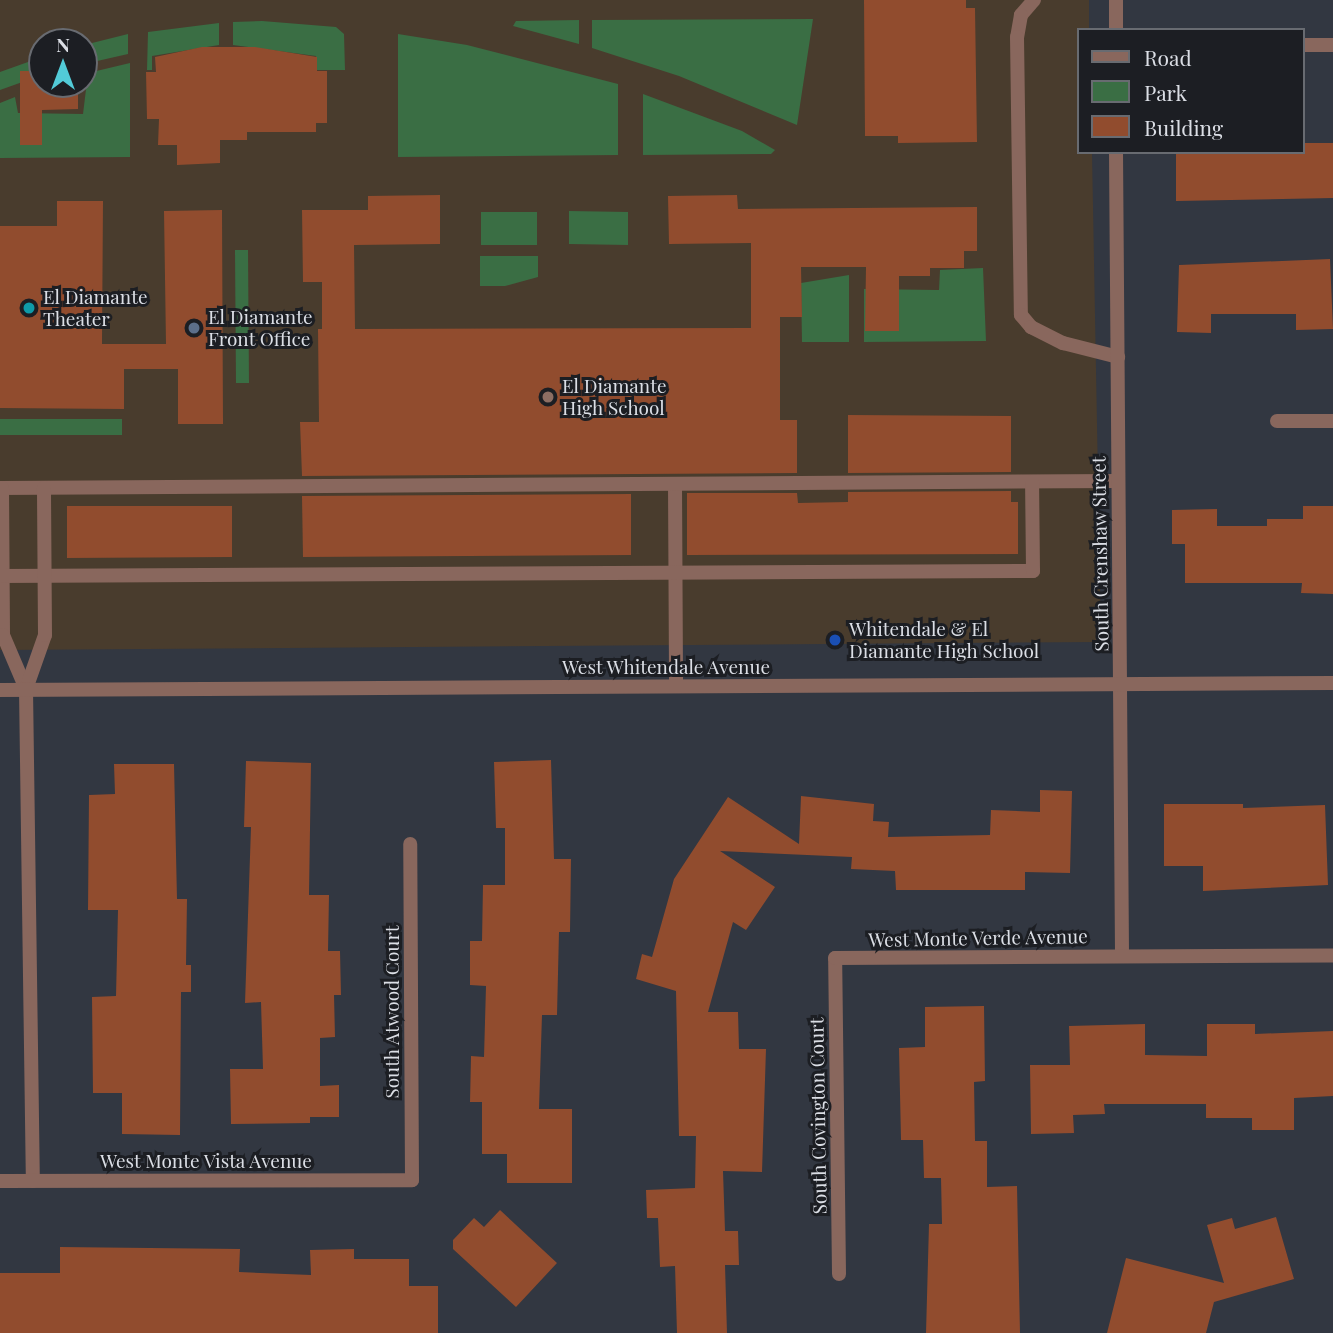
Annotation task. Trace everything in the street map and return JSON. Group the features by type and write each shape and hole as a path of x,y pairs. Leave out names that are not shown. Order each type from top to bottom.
{"street":[{"path":"1034,0 1021,15 1017,37 1021,315 1031,327 1063,343 1118,357"},
{"path":"1115,0 1116,28"},
{"path":"1305,45 1333,45"},
{"name":"South Crenshaw Street","path":"1116,154 1122,956"},
{"path":"1277,421 1333,421"},
{"path":"26,690 4,635 1,488 1118,481"},
{"path":"2,576 1033,571 1032,482"},
{"path":"675,484 676,686"},
{"path":"33,1181 26,690 45,635 44,488"},
{"name":"West Whitendale Avenue","path":"0,690 1333,683"},
{"name":"South Atwood Court","path":"410,844 412,1180"},
{"name":"West Monte Verde Avenue","path":"835,958 1333,955"},
{"name":"South Covington Court","path":"835,958 839,1274"},
{"name":"West Monte Vista Avenue","path":"0,1181 412,1180"}],"shaded area":[{"name":"El Diamante High School","path":"0,0 1089,0 1089,28 1078,28 1078,154 1092,154 1101,642 0,650"}],"green space":[{"path":"813,19 797,125 679,76 592,48 592,20"},
{"path":"579,20 579,44 513,26 516,21"},
{"path":"262,21 336,27 344,34 345,70 317,70 316,56 233,45 233,22"},
{"path":"219,23 219,45 152,56 152,70 147,70 148,32"},
{"path":"128,34 128,54 98,61 98,42"},
{"path":"398,34 467,45 618,84 618,155 398,157"},
{"path":"28,62 28,80 0,90 0,72"},
{"path":"130,63 130,157 0,158 0,103 15,97 18,113 83,114 85,98 98,98 98,71"},
{"path":"643,94 742,131 775,150 771,154 643,155"},
{"path":"569,211 628,212 628,245 569,244"},
{"path":"481,212 537,212 537,245 481,245"},
{"path":"235,250 248,250 249,383 236,383"},
{"path":"480,256 538,256 538,277 505,286 480,286"},
{"path":"983,268 986,341 864,342 864,289 939,290 940,270"},
{"path":"849,275 849,342 802,342 801,283"},
{"path":"0,419 122,419 122,435 0,435"}],"building":[{"path":"864,0 966,0 966,8 975,8 977,142 898,143 898,136 865,136"},
{"path":"202,47 255,47 317,57 317,71 327,71 327,123 316,123 316,132 247,132 247,140 220,140 220,163 177,165 177,145 158,145 159,119 147,119 146,72 156,72 155,57"},
{"path":"20,71 28,71 28,98 78,98 78,109 42,110 42,145 20,145"},
{"path":"1305,143 1333,143 1333,198 1176,201 1176,154 1305,154"},
{"path":"440,195 440,244 354,245 355,329 751,328 751,243 669,244 668,196 737,195 738,209 977,207 977,251 964,251 964,268 930,268 930,276 899,276 899,331 865,331 866,267 801,267 802,317 780,317 780,420 797,420 797,473 302,476 300,422 319,422 318,329 322,329 322,282 303,282 302,210 368,210 368,196"},
{"path":"57,201 103,201 102,344 166,344 164,211 222,210 223,424 178,424 178,369 124,369 124,409 0,408 0,226 57,226"},
{"path":"1330,259 1333,329 1296,330 1296,314 1211,314 1211,333 1177,332 1179,265"},
{"path":"848,415 1011,416 1011,472 848,473"},
{"path":"1011,491 1011,502 1018,502 1018,554 687,555 687,493 797,493 798,503 848,502 848,492"},
{"path":"631,494 631,555 303,557 302,496"},
{"path":"67,506 232,506 232,557 67,558"},
{"path":"1303,506 1333,506 1333,594 1301,593 1302,583 1185,583 1185,544 1172,544 1172,510 1217,509 1217,526 1267,526 1267,519 1303,519"},
{"path":"551,760 554,859 571,859 570,932 559,932 557,1015 542,1015 539,1109 572,1109 572,1183 507,1183 507,1154 482,1154 482,1102 470,1102 471,1056 484,1057 486,986 470,985 470,941 482,941 483,885 505,885 505,828 496,828 494,762"},
{"path":"246,761 311,763 309,895 329,895 328,951 340,951 341,995 334,995 335,1037 320,1038 320,1086 339,1085 339,1117 310,1117 310,1123 231,1124 230,1069 263,1069 261,1002 245,1003 251,827 244,827"},
{"path":"114,764 174,764 177,899 187,899 186,965 191,965 191,992 181,992 180,1135 122,1134 122,1093 93,1093 92,997 116,996 118,910 88,910 89,795 115,794"},
{"path":"1040,790 1072,791 1070,873 1025,872 1025,890 896,890 895,871 851,869 852,857 720,851 775,887 746,930 733,922 708,1012 738,1012 739,1049 766,1049 762,1172 723,1171 725,1231 738,1231 739,1265 725,1265 727,1333 677,1333 675,1266 660,1267 658,1218 647,1218 646,1190 695,1188 696,1136 679,1136 676,991 636,979 642,954 652,957 674,879 728,797 799,844 801,796 874,804 873,821 889,822 888,837 990,835 991,810 1040,812"},
{"path":"1164,804 1243,804 1243,808 1325,805 1328,885 1203,891 1203,866 1164,866"},
{"path":"984,1006 985,1081 974,1082 975,1141 987,1141 987,1187 1017,1186 1020,1333 926,1333 929,1224 942,1224 941,1178 924,1178 923,1140 901,1140 899,1048 925,1047 925,1007"},
{"path":"1145,1024 1145,1055 1207,1056 1207,1024 1255,1024 1255,1034 1333,1031 1333,1096 1294,1098 1294,1130 1252,1130 1252,1118 1206,1118 1206,1104 1104,1104 1105,1114 1073,1115 1074,1133 1031,1134 1030,1065 1070,1065 1069,1026"},
{"path":"500,1210 557,1263 516,1307 453,1249 453,1240 474,1218 484,1227"},
{"path":"1276,1217 1294,1279 1214,1302 1206,1333 1107,1333 1126,1258 1224,1283 1207,1225 1232,1218 1235,1229"},
{"path":"60,1247 240,1249 239,1272 311,1275 310,1250 354,1249 354,1259 409,1259 409,1286 438,1286 438,1333 0,1333 0,1273 60,1273"}],"place":[{"name":"El Diamante Theater","path":"29,308"},
{"name":"El Diamante Front Office","path":"194,328"},
{"name":"El Diamante High School","path":"548,397"},
{"name":"Whitendale & El Diamante High School","path":"835,640"}]}
